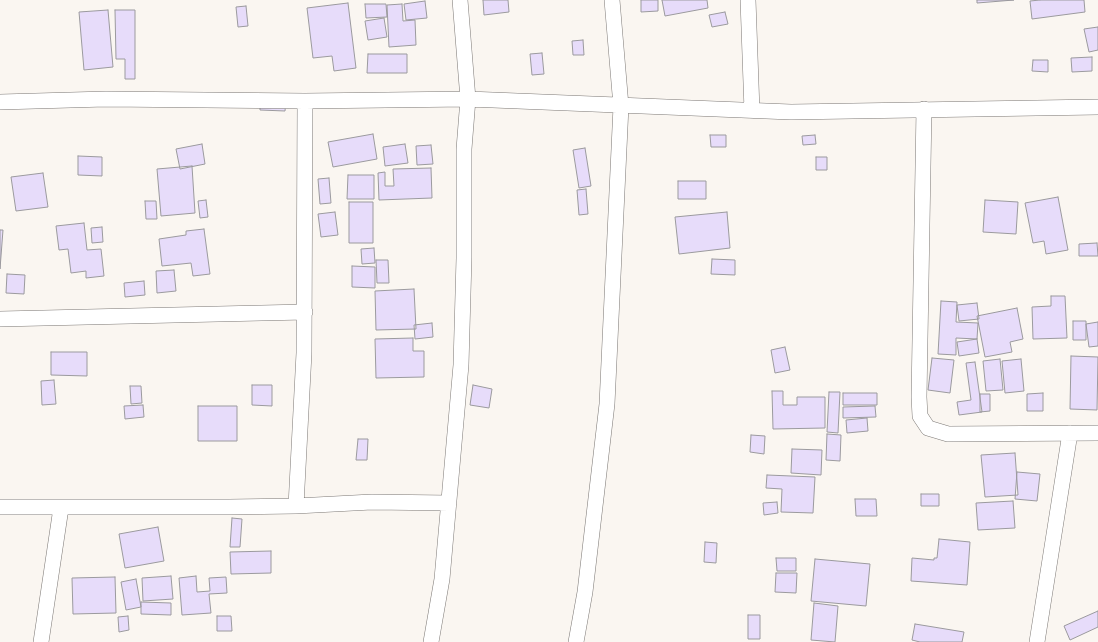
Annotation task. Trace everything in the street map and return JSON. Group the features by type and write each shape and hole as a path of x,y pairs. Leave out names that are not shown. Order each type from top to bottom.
{"street":[{"path":"431,642 442,580 461,365 464,258 464,149 468,99 460,0"},
{"path":"576,642 586,592 607,404 621,106 612,0"},
{"path":"748,0 752,111"},
{"path":"0,102 106,99 305,101 468,99 791,112 1098,106"},
{"path":"296,506 305,312 305,101"},
{"path":"924,110 919,398 920,416 928,428 948,434 1098,433"},
{"path":"0,319 305,312"},
{"path":"1037,642 1070,433"},
{"path":"0,507 61,508 296,506 372,502 449,503"},
{"path":"40,642 61,508"}],"building":[{"path":"483,0 508,0 509,12 484,15"},
{"path":"641,0 658,0 658,11 641,12"},
{"path":"662,0 707,0 708,8 665,16"},
{"path":"977,0 1014,0 977,3"},
{"path":"1084,0 1085,12 1032,19 1030,1"},
{"path":"425,1 427,18 406,20 404,4"},
{"path":"348,3 356,68 334,71 332,56 313,58 307,8"},
{"path":"365,4 386,4 387,17 366,18"},
{"path":"402,4 403,21 415,20 416,45 389,47 387,5"},
{"path":"246,6 248,26 238,27 236,7"},
{"path":"108,10 113,67 84,70 79,12"},
{"path":"115,10 135,10 135,79 125,79 125,59 116,59"},
{"path":"725,12 728,24 712,27 709,15"},
{"path":"384,18 387,37 368,40 365,21"},
{"path":"1098,27 1098,50 1089,52 1084,29"},
{"path":"583,40 584,55 573,55 572,41"},
{"path":"542,53 544,74 532,75 530,54"},
{"path":"368,54 407,54 407,73 367,73"},
{"path":"1092,57 1092,71 1072,72 1071,58"},
{"path":"1033,60 1048,60 1048,72 1032,71"},
{"path":"260,99 286,100 285,111 260,110"},
{"path":"373,134 377,159 333,167 328,142"},
{"path":"710,135 726,135 726,147 711,147"},
{"path":"815,135 816,144 803,145 802,136"},
{"path":"202,144 205,164 180,169 176,149"},
{"path":"405,144 408,163 385,166 383,147"},
{"path":"431,145 433,164 417,165 416,146"},
{"path":"585,148 591,186 579,188 573,150"},
{"path":"78,156 102,157 102,176 78,175"},
{"path":"816,157 827,157 827,170 816,170"},
{"path":"192,166 195,213 161,216 157,169"},
{"path":"431,168 432,198 379,200 378,173 385,172 385,186 394,186 393,169"},
{"path":"43,173 48,207 16,211 11,177"},
{"path":"348,175 374,175 374,199 347,199"},
{"path":"329,178 331,203 320,204 318,179"},
{"path":"678,181 706,181 706,199 678,199"},
{"path":"586,189 588,214 579,215 577,190"},
{"path":"1058,197 1068,250 1046,254 1044,241 1033,243 1025,203"},
{"path":"206,200 208,217 200,218 198,201"},
{"path":"985,200 1018,202 1016,234 983,232"},
{"path":"145,201 156,201 157,219 146,219"},
{"path":"349,202 373,202 373,243 349,243"},
{"path":"335,212 338,235 321,237 318,214"},
{"path":"727,212 730,248 679,254 675,217"},
{"path":"84,223 87,250 101,249 104,276 86,278 86,271 71,273 68,249 59,250 56,226"},
{"path":"102,227 103,242 92,243 91,228"},
{"path":"204,229 210,274 193,276 191,263 162,266 159,239 186,235 186,231"},
{"path":"0,230 3,230 0,269"},
{"path":"1097,243 1098,256 1079,256 1079,244"},
{"path":"374,248 375,263 362,264 361,249"},
{"path":"712,259 735,260 735,275 711,274"},
{"path":"376,260 388,260 389,283 377,283"},
{"path":"352,266 375,267 375,288 352,287"},
{"path":"174,270 176,291 157,293 156,271"},
{"path":"7,274 25,275 24,294 6,293"},
{"path":"144,281 145,295 125,297 124,283"},
{"path":"414,289 416,329 376,330 375,291"},
{"path":"1051,296 1065,296 1067,338 1033,339 1032,307 1051,306"},
{"path":"941,301 957,302 956,322 978,323 977,339 956,338 956,355 938,354"},
{"path":"977,303 979,319 959,321 957,305"},
{"path":"1017,308 1023,339 1010,342 1012,352 985,357 977,316"},
{"path":"1073,321 1086,321 1086,340 1073,340"},
{"path":"1098,322 1098,346 1089,347 1086,324"},
{"path":"432,323 433,337 415,339 414,325"},
{"path":"413,338 413,351 424,351 424,377 376,378 375,339"},
{"path":"977,339 979,353 959,356 957,342"},
{"path":"785,347 790,370 775,373 771,350"},
{"path":"51,352 87,352 87,376 51,375"},
{"path":"1071,356 1098,357 1097,410 1070,409"},
{"path":"932,358 954,360 950,393 928,390"},
{"path":"1000,359 1003,390 986,391 983,361"},
{"path":"1021,359 1024,391 1005,393 1002,361"},
{"path":"975,362 982,412 959,415 957,402 971,400 966,363"},
{"path":"54,380 56,404 42,405 41,381"},
{"path":"252,385 272,385 272,406 252,405"},
{"path":"473,385 492,389 489,408 470,405"},
{"path":"130,386 141,386 142,403 131,404"},
{"path":"772,391 783,391 783,405 797,405 797,397 825,397 825,428 773,429"},
{"path":"829,392 840,392 838,433 827,432"},
{"path":"843,393 877,393 877,405 843,405"},
{"path":"1043,393 1043,411 1027,411 1027,394"},
{"path":"980,394 990,394 990,411 980,412"},
{"path":"143,405 144,417 125,419 124,406"},
{"path":"198,406 237,406 237,441 198,441"},
{"path":"875,406 876,417 843,418 843,407"},
{"path":"867,418 868,431 847,433 846,420"},
{"path":"827,434 841,435 840,461 826,460"},
{"path":"751,435 765,436 764,454 750,452"},
{"path":"358,439 368,439 367,460 356,460"},
{"path":"792,449 822,450 821,475 791,473"},
{"path":"1015,453 1018,495 985,497 981,455"},
{"path":"1017,472 1040,474 1037,501 1015,499"},
{"path":"767,475 815,477 813,513 781,512 782,489 766,488"},
{"path":"921,494 939,494 939,506 921,506"},
{"path":"855,499 876,499 877,516 856,516"},
{"path":"1013,501 1015,528 978,530 976,503"},
{"path":"777,502 778,513 764,515 763,503"},
{"path":"232,518 242,519 240,547 230,547"},
{"path":"158,527 164,561 125,568 119,534"},
{"path":"939,539 970,542 967,585 911,581 912,558 934,560 934,558 937,558"},
{"path":"705,542 717,543 716,563 704,562"},
{"path":"271,551 271,573 231,574 230,552"},
{"path":"776,558 796,558 796,571 777,571"},
{"path":"815,559 870,564 866,606 811,601"},
{"path":"776,573 797,573 796,593 775,592"},
{"path":"171,576 173,599 143,601 142,578"},
{"path":"196,576 197,592 210,591 209,578 226,577 227,593 209,594 211,613 182,615 179,578"},
{"path":"115,577 116,613 73,614 72,578"},
{"path":"136,579 141,607 126,610 121,582"},
{"path":"141,602 171,603 171,615 141,614"},
{"path":"814,603 838,606 835,642 811,640"},
{"path":"1098,611 1098,627 1070,640 1064,626"},
{"path":"748,615 760,615 760,639 748,639"},
{"path":"128,616 129,630 119,632 118,617"},
{"path":"217,616 231,616 232,631 217,631"},
{"path":"915,624 964,632 962,642 920,642 912,640"}]}
